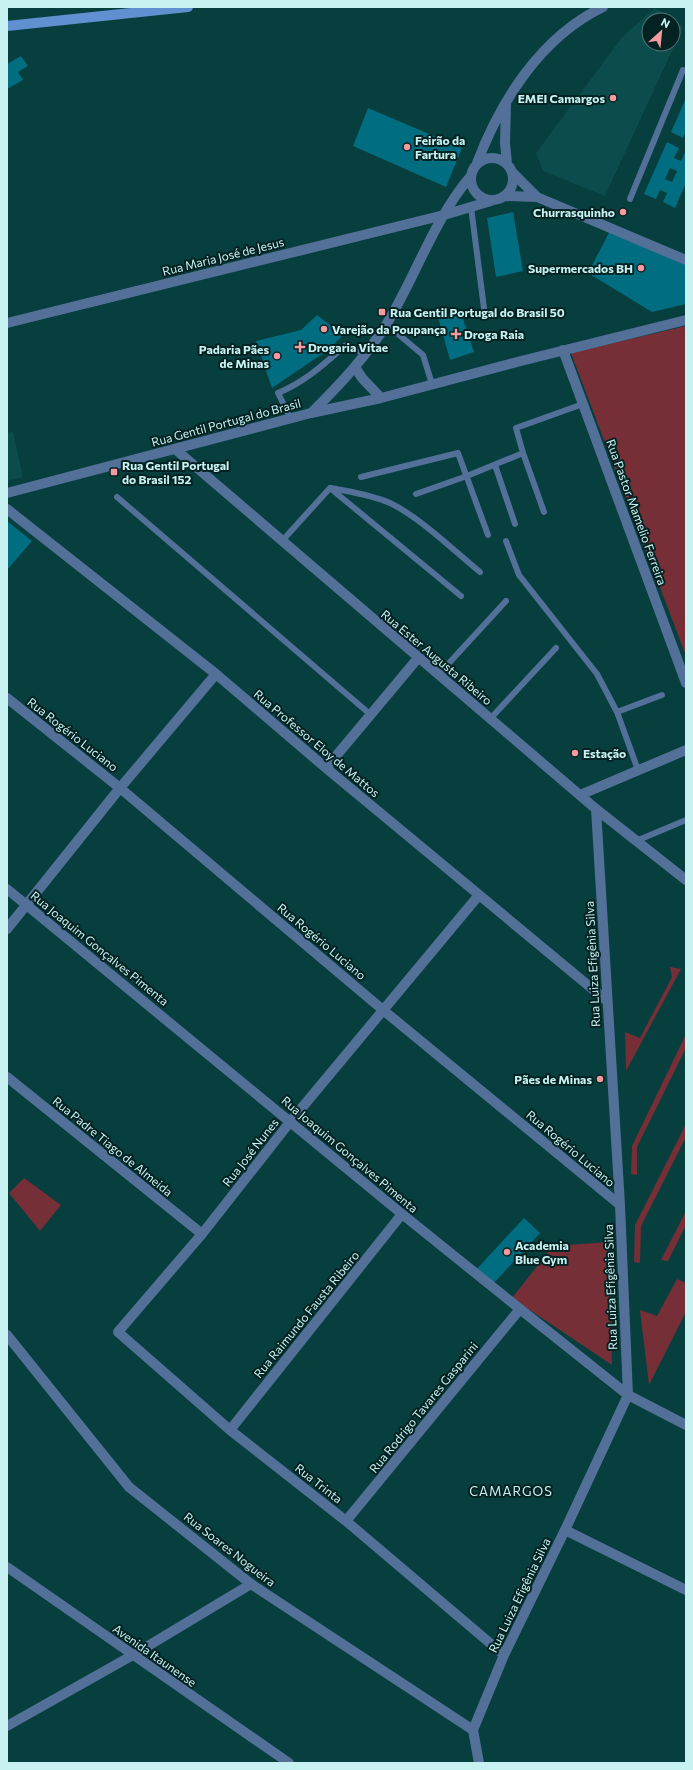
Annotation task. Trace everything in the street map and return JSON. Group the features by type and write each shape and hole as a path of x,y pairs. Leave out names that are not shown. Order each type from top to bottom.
{"main road":[{"path":"7,26 188,7"}],"street":[{"path":"491,201 484,199 473,190 470,177 506,101 523,76 549,45 587,15 603,7"},
{"path":"505,196 512,186 505,143 506,101"},
{"path":"477,163 489,158 502,160 537,197"},
{"name":"Rua Gentil Portugal do Brasil","path":"7,493 311,413 355,367 386,324 444,215 462,186 470,177"},
{"path":"444,215 505,196 537,197 686,260"},
{"name":"Rua Maria José de Jesus","path":"7,323 444,215"},
{"path":"311,413 381,398 563,350 686,320"},
{"name":"Rua Pastor Mamelio Ferreira","path":"563,350 686,683"},
{"path":"355,367 362,378 381,398"},
{"name":"Rua Ester Augusta Ribeiro","path":"175,449 596,809 686,880"},
{"name":"Rua Professor Eloy de Mattos","path":"7,509 216,674 326,768 607,1001"},
{"path":"326,768 418,658"},
{"path":"7,929 120,788 216,674"},
{"name":"Rua Rogério Luciano","path":"7,698 120,788 383,1010 620,1205"},
{"path":"580,795 686,750"},
{"name":"Rua Luiza Efigênia Silva","path":"473,1730 504,1655 565,1530 628,1394 620,1205 596,809"},
{"name":"Rua Joaquim Gonçalves Pimenta","path":"7,889 402,1214 520,1309 628,1394 686,1425"},
{"name":"Rua José Nunes","path":"118,1332 202,1234 290,1122 479,895"},
{"name":"Rua Padre Tiago de Almeida","path":"7,1077 202,1234"},
{"name":"Rua Raimundo Fausta Ribeiro","path":"230,1430 402,1214"},
{"name":"Rua Rodrigo Tavares Gasparini","path":"346,1521 520,1309"},
{"name":"Rua Trinta","path":"118,1332 230,1430 346,1521 504,1655"},
{"name":"Rua Soares Nogueira","path":"7,1335 129,1487 251,1584 473,1730"},
{"path":"565,1530 686,1590"},
{"name":"Avenida Itaunense","path":"7,1567 289,1763"},
{"path":"7,1726 134,1655 251,1584"},
{"path":"473,1730 479,1763"}],"lane":[{"path":"630,199 683,70 686,71"},
{"path":"471,207 485,316"},
{"path":"386,324 423,355 432,384"},
{"path":"291,419 278,393 296,386 320,368 346,345 365,354"},
{"path":"544,512 516,428 583,404"},
{"path":"361,477 458,452 488,535"},
{"path":"416,494 467,476 524,453"},
{"path":"494,465 515,524"},
{"path":"282,541 330,488"},
{"path":"330,488 361,494 389,503 405,511 480,572"},
{"path":"330,488 461,596"},
{"path":"116,497 371,715"},
{"path":"506,541 519,575 597,674 617,712 638,770"},
{"path":"438,675 506,601"},
{"path":"490,718 556,648"},
{"path":"617,712 662,695"},
{"path":"636,841 686,820"}],"shaded area":[{"name":"EMEI Camargos","path":"655,8 661,12 650,12"},
{"name":"EMEI Camargos","path":"641,20 641,52 671,52 605,196 543,171 536,153 623,36"},
{"path":"686,326 686,656 571,353"},
{"path":"13,432 23,477 7,481 7,433"},
{"path":"670,967 681,969 626,1071 625,1032 640,1038 672,977"},
{"path":"686,1034 686,1048 637,1147 637,1175 631,1174 632,1146"},
{"path":"686,1124 686,1137 641,1226 640,1263 634,1262 635,1225"},
{"path":"24,1178 61,1205 40,1231 9,1193"},
{"path":"686,1211 686,1225 668,1261 661,1260"},
{"path":"609,1242 612,1365 512,1298 553,1246"},
{"path":"677,1279 686,1283 686,1312 649,1385 640,1310 657,1316"}],"building":[{"path":"21,56 28,66 18,72 23,80 7,89 7,64"},
{"path":"686,98 686,131 683,138 671,132"},
{"name":"Feirão da Fartura","path":"368,108 462,148 446,187 353,146"},
{"path":"667,142 679,148 674,158 681,161 686,150 686,183 675,208 663,202 667,193 660,190 656,199 644,194","holes":["670,168 677,171 672,182 665,179"]},
{"path":"513,212 523,271 496,277 487,218"},
{"path":"611,229 686,265 686,304 652,312 588,273"},
{"name":"Droga Raia","path":"460,310 474,352 450,360 438,317"},
{"path":"317,315 343,335 328,350 272,388 256,341 301,330"},
{"path":"7,521 32,541 7,570"},
{"name":"Academia Blue Gym","path":"524,1218 540,1233 492,1285 474,1272"}],"place":[{"name":"EMEI Camargos","path":"613,98"},
{"name":"Feirão da Fartura","path":"407,147"},
{"name":"Churrasquinho","path":"623,212"},
{"name":"Supermercados BH","path":"641,268"},
{"name":"Rua Gentil Portugal do Brasil 50","path":"382,312"},
{"name":"Varejão da Poupança","path":"324,329"},
{"name":"Droga Raia","path":"456,334"},
{"name":"Drogaria Vitae","path":"300,347"},
{"name":"Padaria Pães de Minas","path":"277,356"},
{"name":"Rua Gentil Portugal do Brasil 152","path":"114,472"},
{"name":"Estação","path":"575,753"},
{"name":"Pães de Minas","path":"600,1079"},
{"name":"Academia Blue Gym","path":"507,1252"}],"district":[{"name":"CAMARGOS","path":"511,1491"}]}
